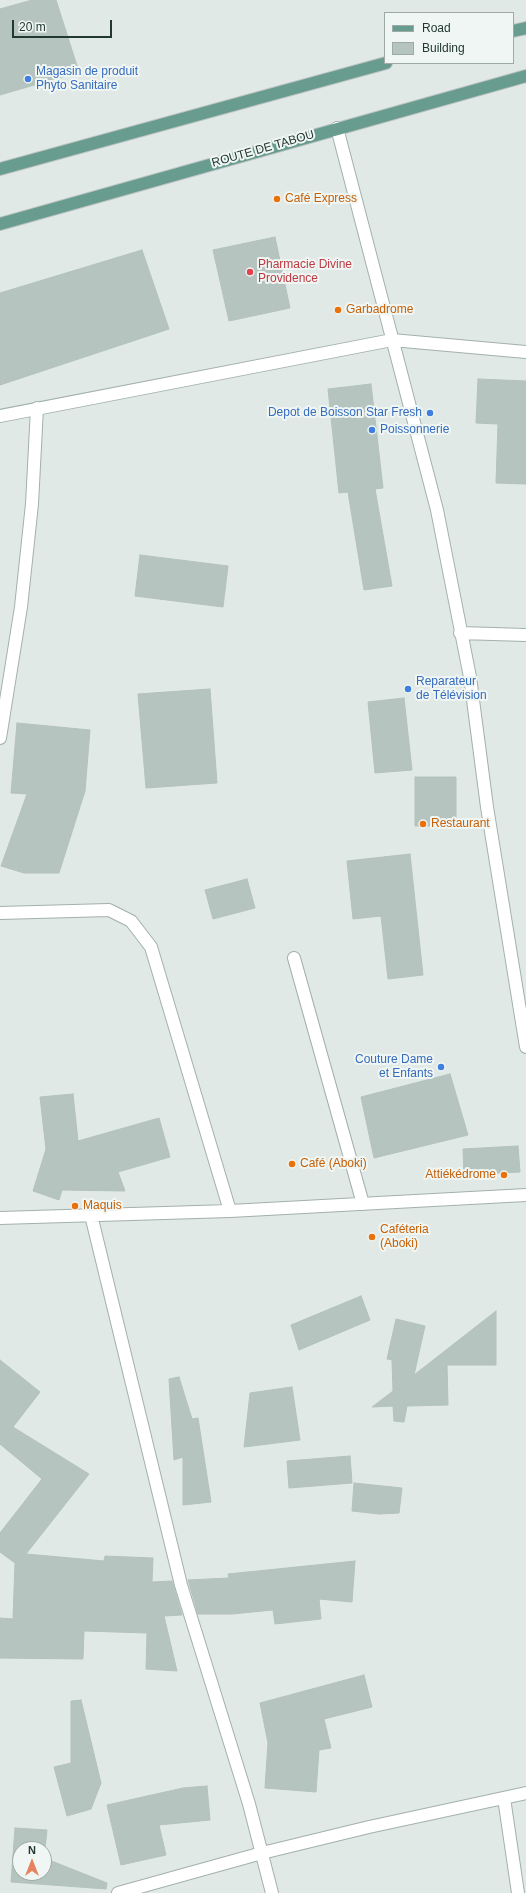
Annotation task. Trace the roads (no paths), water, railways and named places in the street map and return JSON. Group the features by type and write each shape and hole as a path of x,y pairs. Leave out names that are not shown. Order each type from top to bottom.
{"main road":[{"path":"514,31 526,28"},
{"path":"0,169 384,64"},
{"name":"ROUTE DE TABOU","path":"0,224 526,76"}],"street":[{"path":"337,128 438,510 460,633 470,677 487,807 526,1047"},
{"path":"0,416 392,340 526,352"},
{"path":"0,738 20,607 32,504 37,408"},
{"path":"460,633 526,635"},
{"path":"0,913 109,910 131,921 151,947 230,1211"},
{"path":"294,958 363,1204"},
{"path":"0,1218 230,1211 526,1194"},
{"path":"91,1215 181,1585 249,1804 272,1893"},
{"path":"118,1893 262,1853 369,1827 526,1793"},
{"path":"504,1798 518,1893"}],"place":[{"name":"Magasin de produit Phyto Sanitaire","path":"28,79"},
{"name":"Café Express","path":"277,199"},
{"name":"Pharmacie Divine Providence","path":"250,272"},
{"name":"Garbadrome","path":"338,310"},
{"name":"Depot de Boisson Star Fresh","path":"430,413"},
{"name":"Poissonnerie","path":"372,430"},
{"name":"Reparateur de Télévision","path":"408,689"},
{"name":"Restaurant","path":"423,824"},
{"name":"Couture Dame et Enfants","path":"441,1067"},
{"name":"Café (Aboki)","path":"292,1164"},
{"name":"Attiékédrome","path":"504,1175"},
{"name":"Maquis","path":"75,1206"},
{"name":"Caféteria (Aboki)","path":"372,1237"}]}
